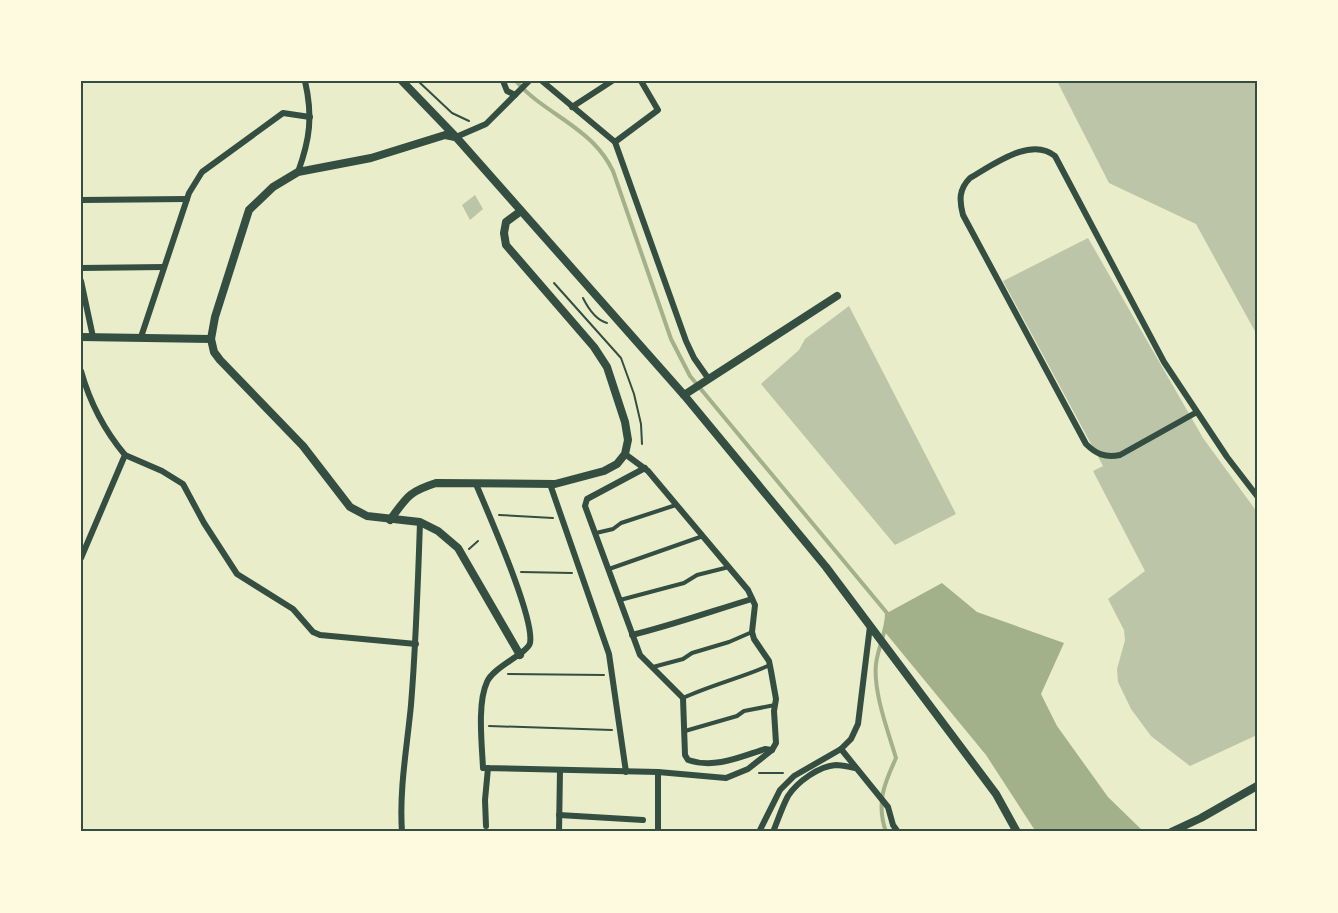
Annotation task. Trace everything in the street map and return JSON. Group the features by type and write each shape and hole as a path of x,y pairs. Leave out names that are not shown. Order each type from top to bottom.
{"street":[{"path":"298,172 307,146 310,117 305,81"},
{"path":"402,81 456,137 684,395 826,567 996,794 1017,832"},
{"path":"503,81 507,91 515,95"},
{"path":"519,655 458,548 438,531 420,522 367,516 350,507 303,446 220,360 214,352 211,339 214,317 249,210 273,187 298,172 371,158 445,135 456,137 486,124 530,81"},
{"path":"542,81 615,142 686,341 694,358 708,378"},
{"path":"572,107 612,81"},
{"path":"615,142 658,110 641,81"},
{"path":"141,337 187,199 202,172 283,113 310,117"},
{"path":"1197,412 1120,455 1110,457 1100,455 1086,444 963,215 960,193 970,178 1023,150 1041,148 1055,156 1164,362 1257,496"},
{"path":"81,200 187,199"},
{"path":"390,520 408,495 436,483 550,484 604,471 617,464 626,453 626,422 607,367 594,347 506,245 504,233 506,222 521,211"},
{"path":"81,268 164,267"},
{"path":"81,282 93,337"},
{"path":"684,395 837,296"},
{"path":"81,337 211,339"},
{"path":"81,371 99,419 125,455 162,471 183,484 204,523 237,574 293,609 313,632 320,635 416,644"},
{"path":"476,484 511,571 529,627 530,642 528,648 508,660 487,681 481,709 483,768 658,772 726,778 748,769 772,750 776,743 776,699 770,665 752,632 755,605 748,590 703,536 645,468 626,453"},
{"path":"81,558 125,455"},
{"path":"645,468 588,499 585,506 640,655 682,698 685,755 688,760 698,764 725,762 765,749 772,750"},
{"path":"550,484 609,654 626,772"},
{"path":"402,832 400,806 416,644 420,522"},
{"path":"632,635 676,624 752,598"},
{"path":"759,832 780,790 794,776 841,749 851,739 858,724 873,629"},
{"path":"841,749 888,807 893,825 898,832"},
{"path":"773,832 794,788 828,766 855,768"},
{"path":"486,826 485,800 488,768"},
{"path":"559,832 560,770"},
{"path":"658,772 658,832"},
{"path":"1171,832 1201,818 1257,786"},
{"path":"559,815 643,820"}],"lane":[{"path":"595,533 613,529 621,524 676,505"},
{"path":"608,569 703,536"},
{"path":"620,600 729,567"},
{"path":"653,668 752,632"},
{"path":"682,698 770,665"},
{"path":"684,732 737,716 744,711 775,705"}],"path":[{"path":"418,81 452,113 471,122"},
{"path":"552,281 621,358 634,394 641,424 642,444"},
{"path":"579,290 587,306 602,322 612,325"},
{"path":"488,514 562,519"},
{"path":"511,571 581,573"},
{"path":"494,674 613,675"},
{"path":"481,725 621,730"},
{"path":"758,773 780,773 794,776"}],"shaded area":[{"path":"942,583 977,612 1064,643 1041,694 1057,726 1108,797 1144,832 1036,832 986,755 884,631 888,623 887,613"}],"building":[{"path":"1057,81 1257,81 1257,335 1196,224 1109,183"},
{"path":"475,195 483,209 470,220 462,205"},
{"path":"1088,238 1203,438 1257,512 1257,735 1190,766 1151,736 1131,709 1118,682 1117,669 1125,640 1124,630 1108,599 1145,571 1093,471 1103,466 1003,281"},
{"path":"849,306 956,514 895,545 761,384 799,350 805,339"}],"waterway":[{"path":"516,81 534,98 585,135 605,157 613,171 671,339 690,376 887,613 876,664 877,687 882,711 896,758 883,794 882,812 886,832"}]}
